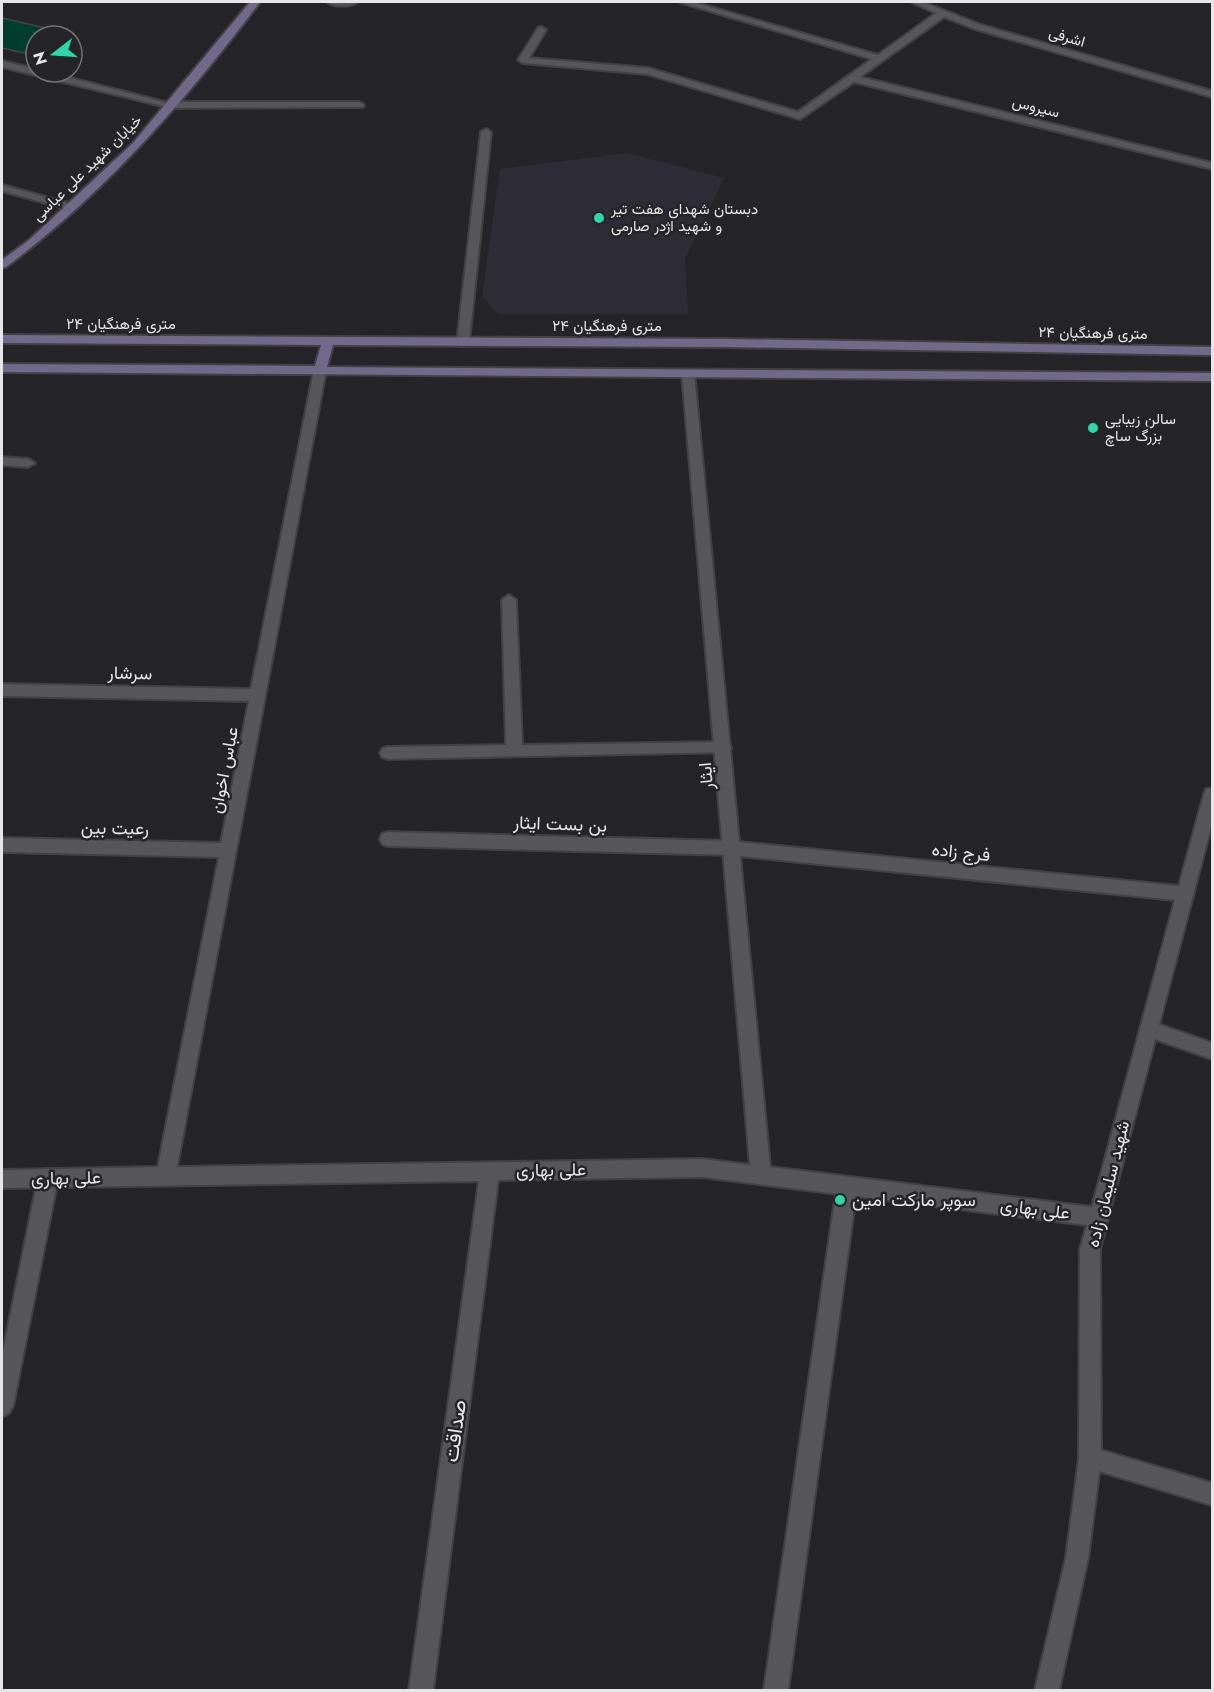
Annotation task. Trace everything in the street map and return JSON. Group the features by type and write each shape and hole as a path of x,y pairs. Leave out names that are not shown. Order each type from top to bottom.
{"main road":[{"name":"خیابان شهید علی عباسی","path":"2,265 33,242 138,145 255,2"},
{"name":"۲۴ متری فرهنگیان","path":"2,339 737,344 1212,351"},
{"path":"320,370 328,341"},
{"path":"2,368 1212,377"}],"street":[{"path":"332,2 352,2"},
{"path":"684,2 878,58"},
{"name":"اشرفی","path":"916,2 978,27 1212,94"},
{"path":"541,30 524,60 648,71 800,116 944,12"},
{"path":"2,64 171,105 359,105"},
{"name":"سیروس","path":"852,78 1212,166"},
{"path":"463,342 486,132"},
{"path":"2,188 71,207"},
{"name":"عباس اخوان","path":"166,1176 320,370"},
{"name":"ایثار","path":"688,373 761,1175"},
{"path":"2,461 28,463"},
{"path":"509,600 514,751"},
{"name":"سرشار","path":"2,690 258,694"},
{"path":"388,753 723,748"},
{"name":"شهید سلیمان زاده","path":"1047,1690 1077,1558 1090,1458 1090,1249 1212,794"},
{"name":"بن بست ایثار","path":"388,839 732,849"},
{"name":"رعیت بین","path":"2,845 228,850"},
{"name":"فرج زاده","path":"732,849 1186,894"},
{"path":"1149,1029 1212,1051"},
{"name":"علی بهاری","path":"2,1179 703,1168 1098,1217"},
{"name":"صداقت","path":"421,1690 490,1171"},
{"path":"2,1406 48,1178"},
{"path":"776,1690 847,1186"},
{"path":"1090,1458 1212,1494"}],"shaded area":[{"name":"دبستان شهدای هفت تیر و شهید اژدر صارمی","path":"627,153 724,178 685,259 688,314 498,314 482,297 500,169"}],"building":[{"path":"2,18 28,24 24,24 24,53 2,48"}],"place":[{"name":"دبستان شهدای هفت تیر و شهید اژدر صارمی","path":"599,218"},
{"name":"سالن زیبایی بزرگ ساچ","path":"1093,428"},
{"name":"سوپر مارکت امین","path":"840,1200"}]}
